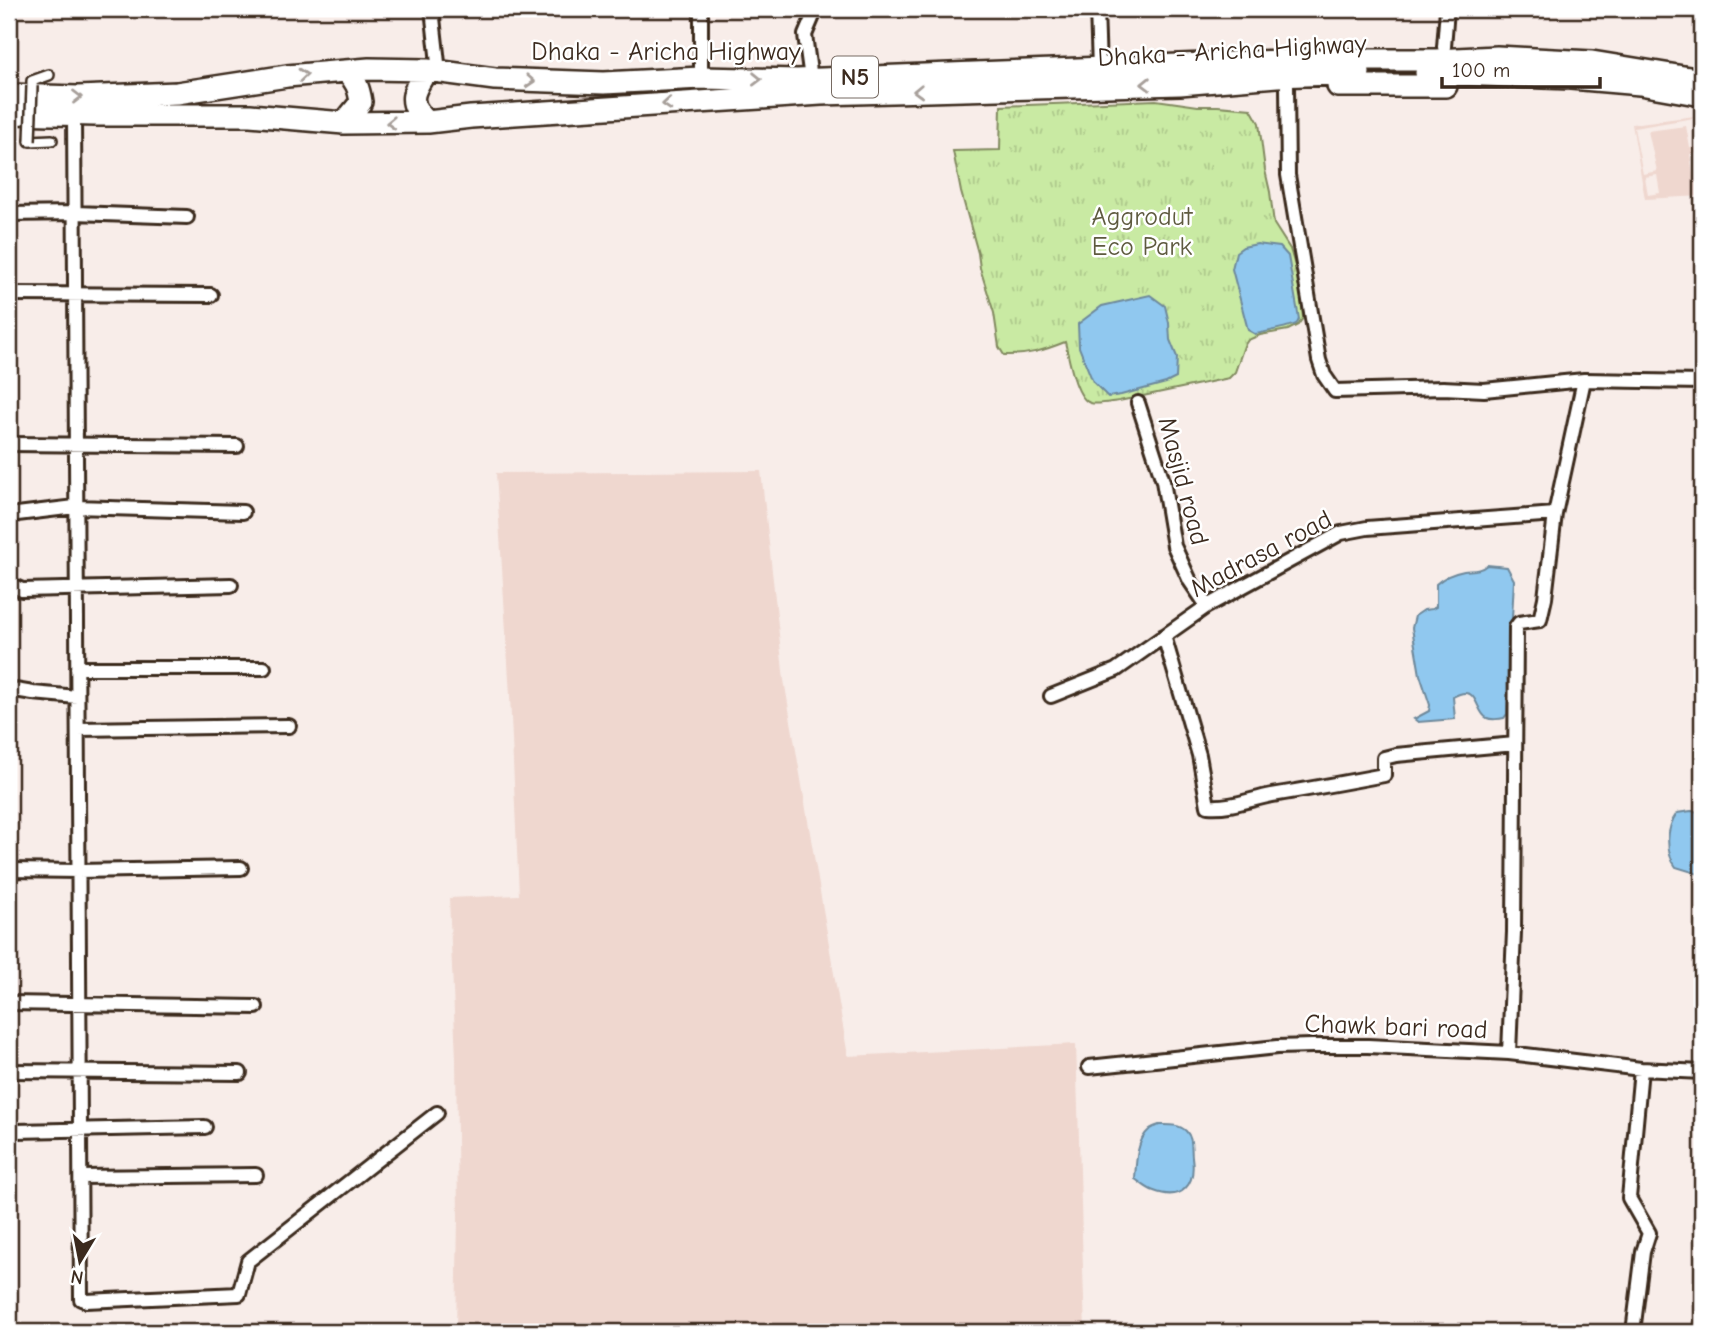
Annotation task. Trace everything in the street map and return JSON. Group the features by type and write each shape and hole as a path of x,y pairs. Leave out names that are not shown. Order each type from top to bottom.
{"highway":[{"path":"1178,75 1210,53 1339,48 1542,47 1598,51 1702,68"},
{"name":"Dhaka - Aricha Highway","path":"9,113 250,116 344,123 428,122 821,94 1178,75 1308,60 1497,57 1592,62 1702,80"},
{"name":"Dhaka - Aricha Highway","path":"9,95 78,97 177,93 287,76 369,69 433,71 495,79 604,83 701,78 811,79 1099,68 1178,75 1495,74 1640,84 1702,95"},
{"path":"428,122 416,112 415,87 433,71"},
{"path":"344,123 361,102 355,80 346,72"},
{"path":"1178,75 1229,88 1487,85 1559,88 1662,99 1702,107"}],"street":[{"path":"432,9 433,71"},
{"path":"701,9 701,78"},
{"path":"811,79 805,35 816,9"},
{"path":"1097,9 1099,68"},
{"path":"1444,47 1447,9"},
{"path":"49,75 32,81 30,141 52,140"},
{"path":"1287,87 1288,175 1293,212 1319,360 1332,389 1341,392 1405,388 1484,390 1584,380 1702,382"},
{"path":"74,115 81,1298 239,1294 248,1261 437,1113"},
{"path":"9,214 75,213 187,217"},
{"path":"9,294 211,295"},
{"path":"1509,1053 1514,932 1516,627 1519,622 1540,620 1555,514 1584,380"},
{"name":"Masjid road","path":"1138,403 1163,481 1174,545 1190,581 1207,606"},
{"path":"9,444 237,446"},
{"path":"9,515 75,507 243,512"},
{"name":"Madrasa road","path":"1051,696 1116,670 1207,606 1340,533 1367,528 1555,514"},
{"path":"9,584 22,590 231,585"},
{"path":"1164,636 1199,755 1208,806 1220,807 1384,775 1384,758 1396,755 1515,744"},
{"path":"77,668 264,668"},
{"path":"9,690 77,696"},
{"path":"78,729 289,726"},
{"path":"9,870 241,868"},
{"path":"9,1003 256,1007"},
{"name":"Chawk bari road","path":"1089,1067 1312,1045 1509,1053 1641,1069 1702,1072"},
{"path":"1633,1332 1643,1252 1649,1233 1629,1199 1641,1069"},
{"path":"9,1071 240,1073"},
{"path":"16,1131 205,1127"},
{"path":"80,1177 256,1175"}],"shaded area":[{"path":"1695,116 1702,165 1702,180 1702,196 1645,199 1632,124","holes":["1694,118 1698,147 1690,148 1686,126 1648,131 1657,171 1643,174 1634,128","1698,153 1702,180 1694,181 1690,154","1657,175 1660,193 1648,195 1645,177"]},
{"path":"761,471 784,680 848,1056 1076,1044 1085,1332 456,1332 456,1059 449,898 519,895 496,473"}],"green space":[{"name":"Aggrodut Eco Park","path":"1156,100 1251,109 1259,123 1274,224 1290,249 1299,279 1303,318 1298,325 1288,330 1248,340 1235,372 1229,378 1119,401 1090,403 1080,393 1065,342 1020,355 1004,355 999,347 994,313 980,268 953,151 1000,150 1001,106"}],"water":[{"path":"1257,244 1280,247 1288,256 1299,319 1294,325 1255,334 1248,330 1232,269 1236,252 1243,247"},
{"path":"1150,295 1165,306 1170,340 1177,357 1176,378 1166,383 1108,397 1093,382 1079,347 1078,324 1102,306"},
{"path":"1487,565 1507,567 1514,580 1507,714 1504,718 1487,718 1472,696 1461,693 1453,697 1455,719 1418,722 1414,719 1429,711 1430,705 1420,675 1412,628 1415,616 1436,607 1436,584 1445,577"},
{"path":"1702,812 1702,875 1676,867 1670,854 1668,840 1673,819 1677,813"},
{"path":"1159,1125 1180,1127 1191,1140 1192,1175 1185,1188 1173,1194 1151,1190 1135,1179 1141,1140 1150,1129"}]}
